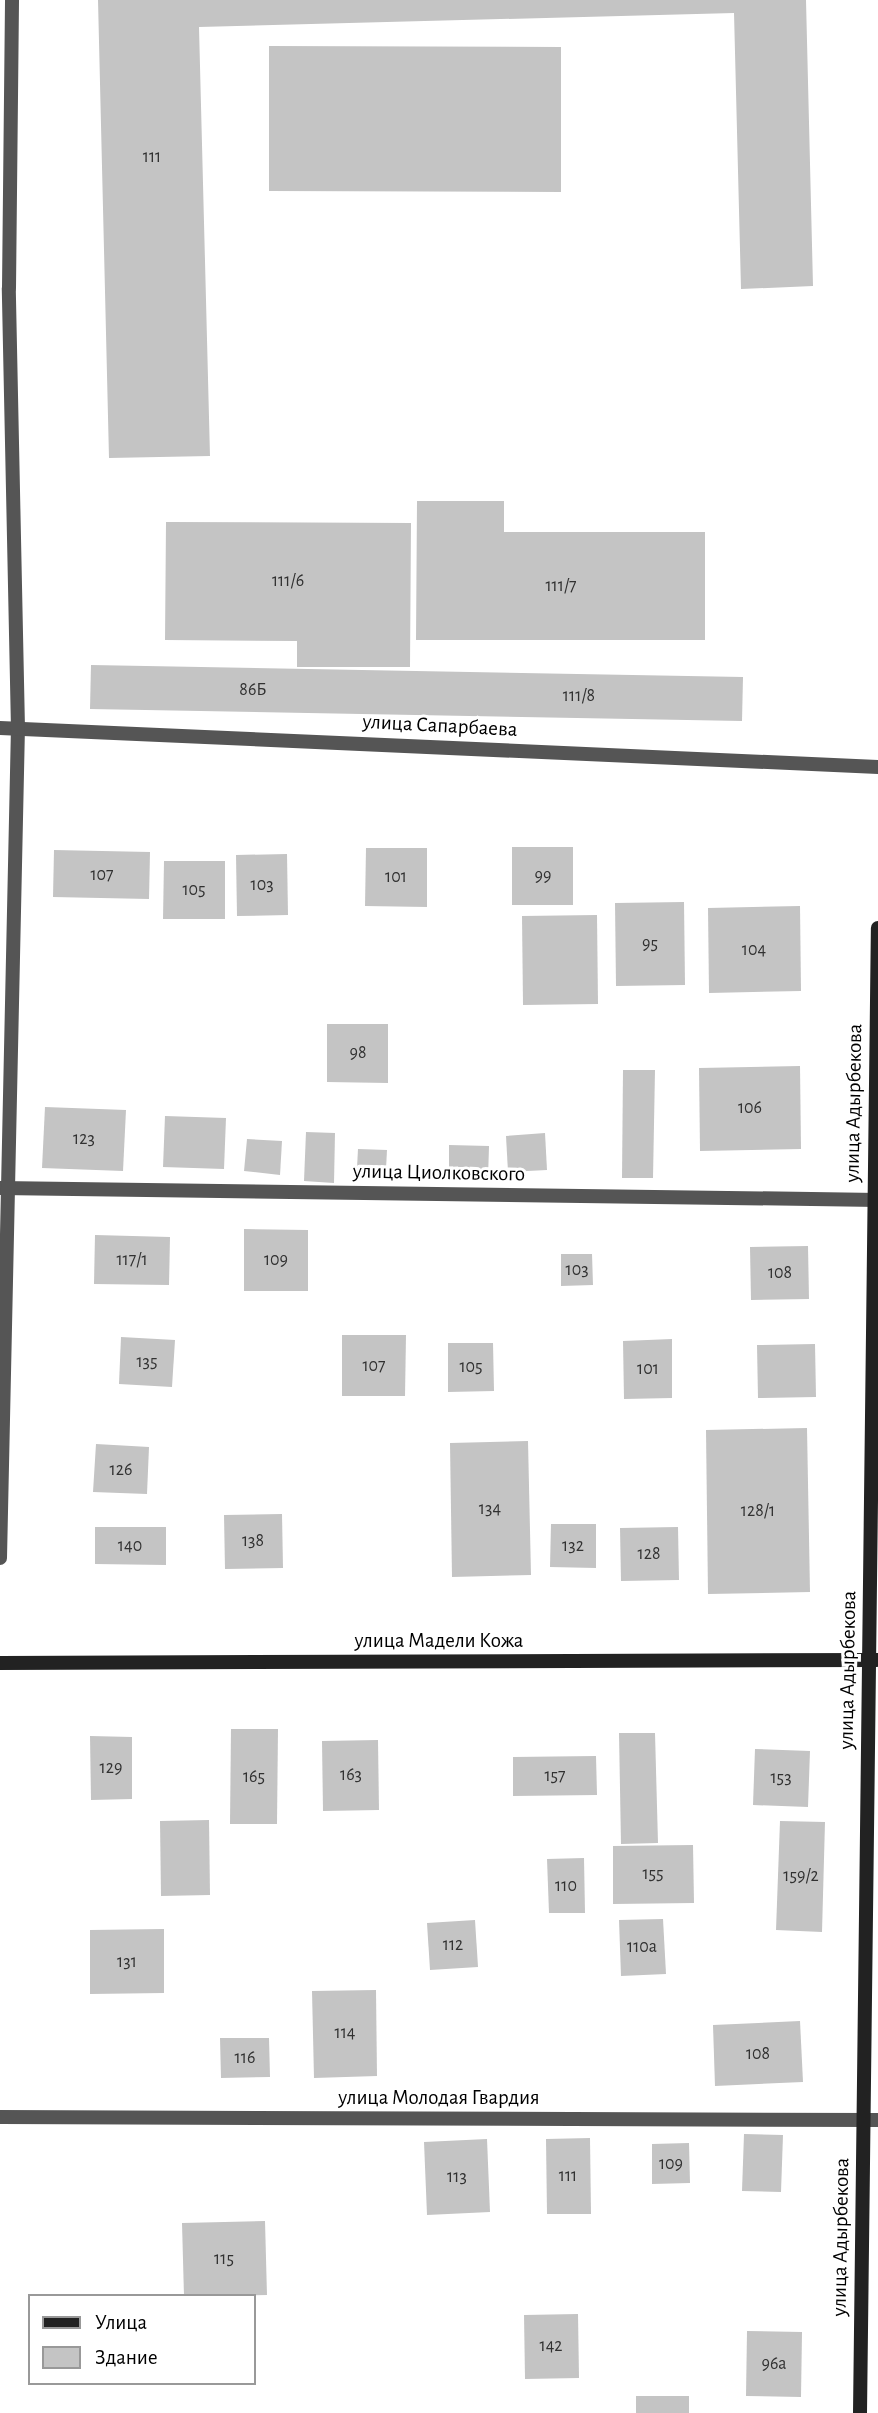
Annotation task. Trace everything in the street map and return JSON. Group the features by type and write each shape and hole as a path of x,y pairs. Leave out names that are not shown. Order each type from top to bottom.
{"main road":[{"name":"улица Адырбекова","path":"860,2413 871,2120 878,928"},
{"name":"улица Мадели Кожа","path":"0,1663 873,1660"}],"street":[{"path":"0,1558 3,1188 18,729 5,288 12,0"},
{"name":"улица Сапарбаева","path":"0,728 878,767"},
{"name":"улица Циолковского","path":"3,1188 876,1200"},
{"name":"улица Молодая Гвардия","path":"0,2117 871,2120"}],"building":[{"path":"98,0 806,0 813,286 741,289 734,13 199,27 210,456 109,458"},
{"path":"269,46 561,47 561,192 269,191"},
{"path":"417,501 504,501 504,532 705,532 705,640 416,640"},
{"path":"166,522 411,523 410,667 297,667 297,641 165,640"},
{"path":"91,665 743,677 742,721 90,709"},
{"path":"512,847 573,847 573,905 512,905"},
{"path":"366,848 427,848 427,907 365,906"},
{"path":"54,850 150,852 149,899 53,897"},
{"path":"287,854 288,915 237,916 236,855"},
{"path":"164,861 225,861 225,919 163,919"},
{"path":"684,902 685,985 616,986 615,903"},
{"path":"800,906 801,991 709,993 708,908"},
{"path":"597,915 598,1004 523,1005 522,916"},
{"path":"327,1024 388,1024 388,1083 327,1082"},
{"path":"800,1066 801,1149 700,1151 699,1068"},
{"path":"623,1070 655,1070 653,1178 622,1178"},
{"path":"45,1107 126,1110 123,1171 42,1168"},
{"path":"165,1116 226,1118 224,1169 163,1167"},
{"path":"306,1132 335,1133 334,1183 304,1181"},
{"path":"545,1133 547,1170 508,1172 506,1136"},
{"path":"247,1139 282,1141 280,1175 244,1171"},
{"path":"449,1145 489,1146 488,1178 449,1177"},
{"path":"358,1149 387,1150 386,1169 357,1168"},
{"path":"244,1229 308,1230 308,1291 244,1291"},
{"path":"95,1235 170,1237 169,1285 94,1284"},
{"path":"808,1246 809,1299 751,1300 750,1247"},
{"path":"561,1254 592,1254 593,1285 561,1286"},
{"path":"342,1335 406,1335 405,1396 342,1396"},
{"path":"121,1337 175,1340 172,1387 119,1384"},
{"path":"672,1339 672,1398 624,1399 623,1341"},
{"path":"448,1343 493,1343 494,1391 448,1392"},
{"path":"815,1344 816,1397 758,1398 757,1345"},
{"path":"807,1428 810,1592 708,1594 706,1430"},
{"path":"528,1441 531,1575 452,1577 450,1443"},
{"path":"96,1444 149,1447 147,1494 93,1492"},
{"path":"282,1514 283,1568 225,1569 224,1515"},
{"path":"551,1524 596,1524 596,1568 550,1567"},
{"path":"95,1527 166,1527 166,1565 95,1564"},
{"path":"678,1527 679,1580 621,1581 620,1528"},
{"path":"231,1729 278,1729 277,1824 230,1824"},
{"path":"619,1733 655,1733 658,1843 621,1844"},
{"path":"90,1736 132,1737 132,1799 91,1800"},
{"path":"378,1740 379,1810 323,1811 322,1741"},
{"path":"755,1749 810,1751 808,1807 753,1805"},
{"path":"596,1756 597,1795 513,1796 513,1757"},
{"path":"209,1820 210,1895 161,1896 160,1821"},
{"path":"780,1821 825,1822 822,1932 776,1930"},
{"path":"693,1845 694,1903 613,1904 613,1846"},
{"path":"584,1858 585,1913 549,1913 547,1859"},
{"path":"663,1919 666,1974 621,1976 619,1920"},
{"path":"475,1920 478,1967 430,1970 427,1923"},
{"path":"164,1929 164,1993 90,1994 90,1930"},
{"path":"376,1990 377,2076 314,2078 312,1991"},
{"path":"800,2021 803,2082 715,2086 713,2025"},
{"path":"220,2038 269,2038 270,2077 221,2078"},
{"path":"744,2134 783,2135 781,2192 742,2191"},
{"path":"590,2138 591,2214 547,2214 546,2139"},
{"path":"487,2139 490,2212 427,2215 424,2142"},
{"path":"689,2143 690,2183 652,2184 652,2144"},
{"path":"265,2221 267,2295 184,2294 182,2223"},
{"path":"578,2314 579,2378 525,2379 524,2315"},
{"path":"747,2331 802,2332 801,2397 746,2396"},
{"path":"636,2396 689,2396 689,2413 636,2413"}]}
